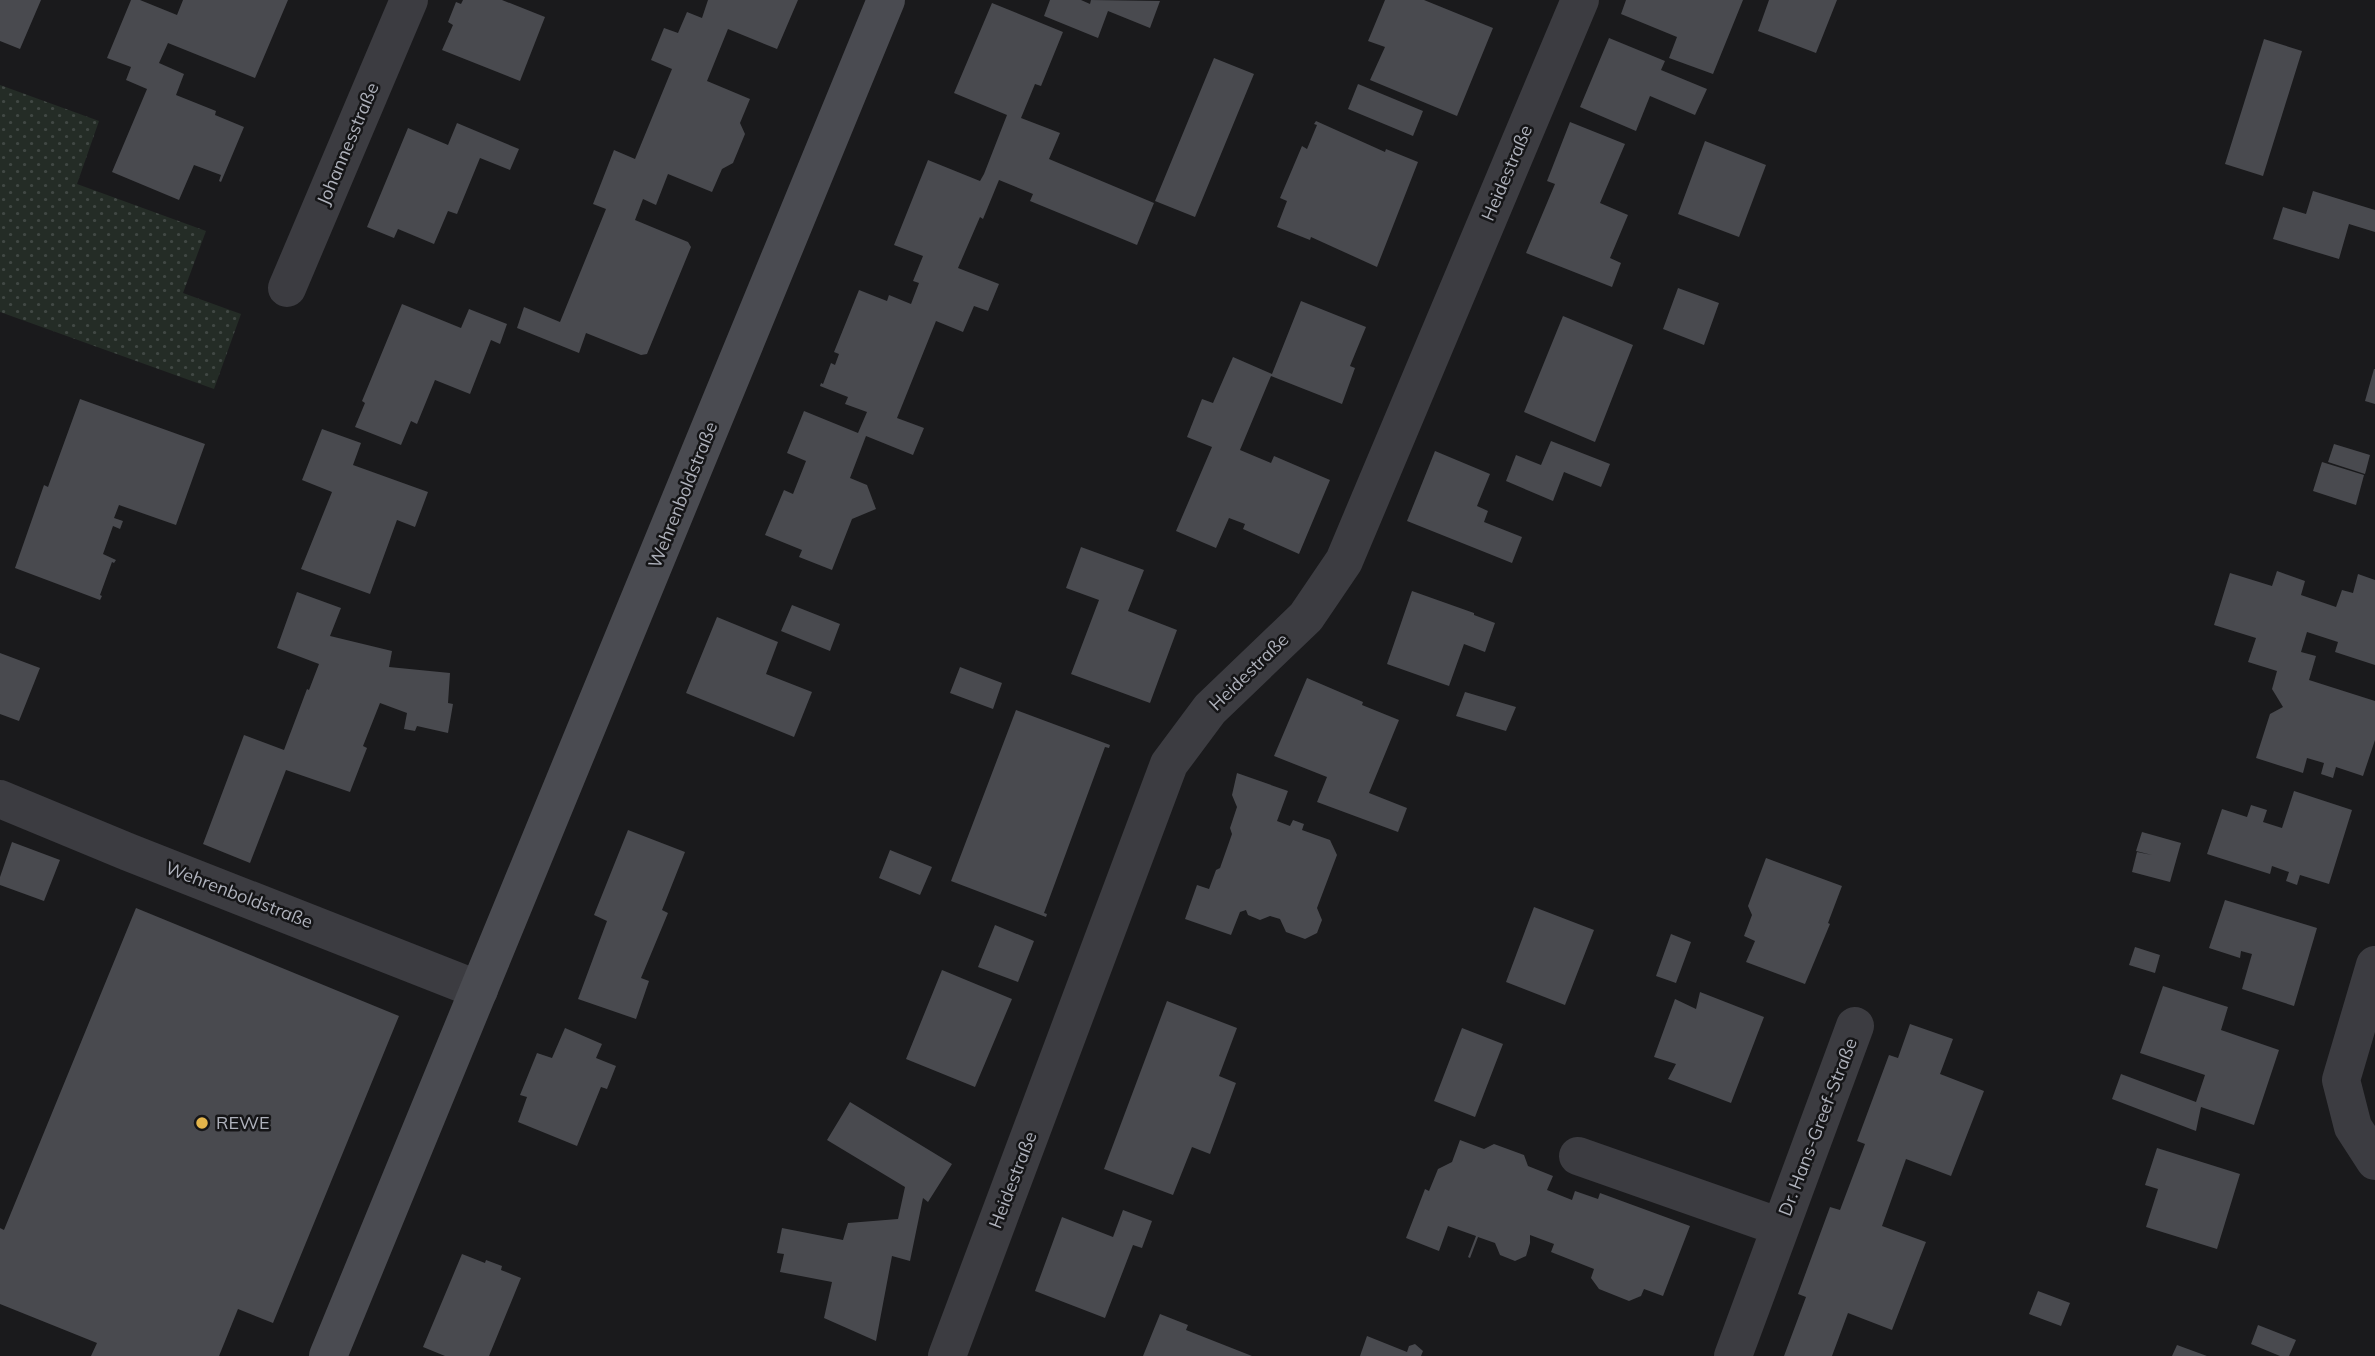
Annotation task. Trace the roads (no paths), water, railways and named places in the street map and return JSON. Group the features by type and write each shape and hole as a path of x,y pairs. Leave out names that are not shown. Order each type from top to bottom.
{"street":[{"name":"Johannesstraße","path":"287,288 409,0"},
{"name":"Wehrenboldstraße","path":"328,1356 886,0"},
{"name":"Heidestraße","path":"947,1356 1169,764 1210,709 1306,617 1344,561 1580,0"},
{"name":"Wehrenboldstraße","path":"0,799 479,989"},
{"path":"2375,965 2341,1080 2353,1127 2375,1161"},
{"name":"Dr. Hans-Greef-Straße","path":"1733,1356 1856,1026"},
{"name":"Dr. Hans-Greef-Straße","path":"1578,1156 1780,1227"}],"place":[{"name":"REWE","path":"202,1123"}]}
